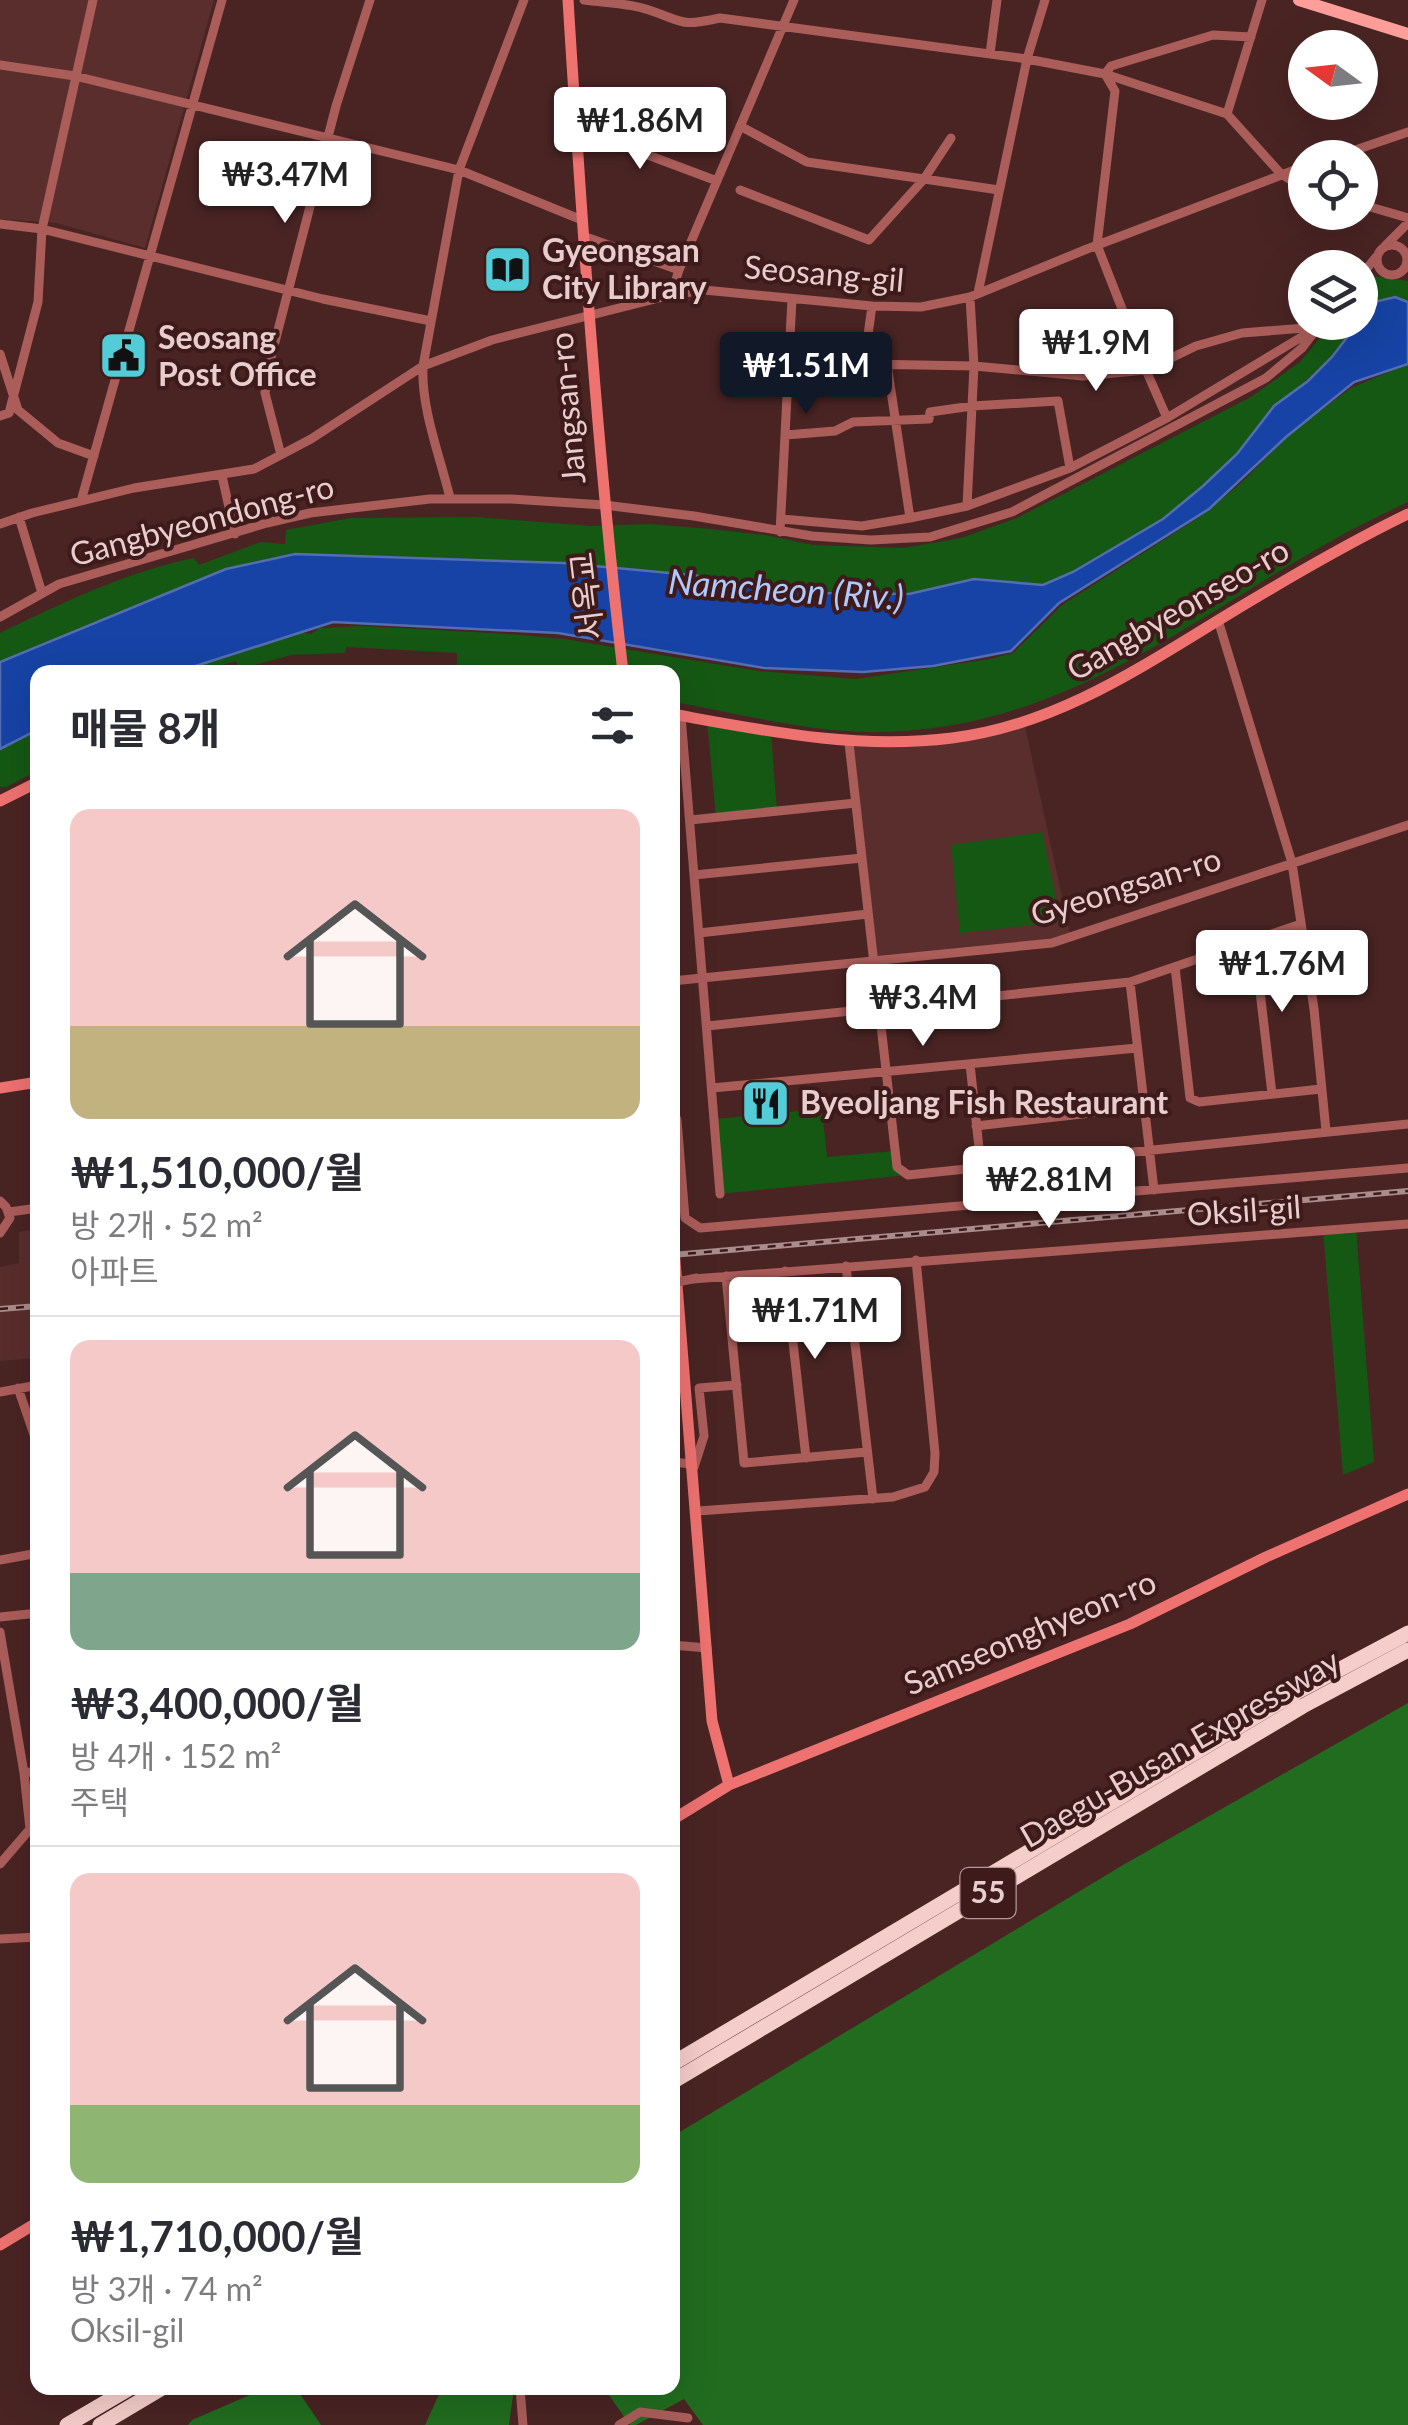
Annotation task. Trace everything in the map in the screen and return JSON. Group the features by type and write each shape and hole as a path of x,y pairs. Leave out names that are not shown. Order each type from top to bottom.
{"highway":[{"name":"Daegu-Busan Expressway","path":"680,2077 1408,1633"},
{"name":"Daegu-Busan Expressway","path":"680,2059 1300,1699 1408,1650"},
{"path":"67,2425 118,2395"},
{"path":"100,2425 150,2395"}],"main road":[{"path":"1299,0 1408,34"}],"street":[{"path":"0,416 9,413 38,302 42,229 93,0"},
{"path":"81,501 222,0"},
{"path":"280,455 265,394 269,366 328,139 370,0"},
{"path":"450,498 425,397 423,366 459,170 524,0"},
{"name":"Jangsan-ro","path":"568,0 604,509"},
{"path":"584,0 648,9 670,20 692,24 720,18 990,54 1105,74 1226,114 1288,178"},
{"path":"671,295 678,270 794,0"},
{"path":"990,54 996,0"},
{"path":"966,506 974,295 1045,0"},
{"path":"1226,114 1262,0"},
{"path":"1105,74 1111,66 1213,35 1252,37"},
{"path":"0,65 76,76 459,170 582,220"},
{"path":"1105,74 1116,90 1097,245 1167,418"},
{"path":"740,126 807,162 999,190"},
{"path":"576,128 716,181"},
{"path":"1378,142 1408,132"},
{"path":"740,190 870,240 924,179 952,138"},
{"name":"Seosang-gil","path":"0,524 134,488 254,469 356,411 423,366 492,340 704,290 921,307 974,295 1288,172"},
{"path":"1378,211 1407,222"},
{"path":"1378,255 1407,222"},
{"path":"1378,273 1403,275 1407,222"},
{"path":"0,224 42,229 431,321"},
{"path":"583,236 678,270"},
{"path":"1381,251 1399,246 1407,257"},
{"path":"1381,251 1377,264 1383,272"},
{"path":"780,532 792,299"},
{"path":"864,364 872,306"},
{"path":"789,364 974,366 1083,376 1146,370 1196,346 1242,333 1288,328"},
{"path":"782,519 862,526 966,506 1070,468 1167,418 1295,340"},
{"name":"Gangbyeondong-ro","path":"0,617 59,584 310,513 450,498 694,516 780,532 872,540 954,532 990,520 1090,472 1266,378 1308,340"},
{"path":"0,354 18,410 58,443 94,456"},
{"path":"887,364 910,518"},
{"path":"786,435 835,431 853,422 929,419 930,412 972,406 1058,401 1070,468"},
{"path":"222,476 235,534"},
{"name":"서옥교","path":"604,509 623,665"},
{"name":"Gangbyeonseo-ro","path":"680,716 849,742 951,739 1030,720 1068,706 1144,667 1316,561 1408,514"},
{"path":"19,517 42,593"},
{"path":"1218,620 1292,862 1314,1009 1326,1131"},
{"path":"680,739 720,1194"},
{"path":"849,742 897,1167 901,1172 908,1175 1408,1124"},
{"path":"0,801 30,786"},
{"path":"690,820 856,804"},
{"name":"Gyeongsan-ro","path":"680,979 1052,944 1408,825"},
{"path":"694,875 862,858"},
{"path":"699,933 868,914"},
{"path":"707,1026 1130,982 1301,924"},
{"path":"1254,940 1272,1094"},
{"path":"1175,967 1190,1098 1199,1102 1321,1089"},
{"path":"1130,982 1154,1190"},
{"path":"712,1088 1137,1048"},
{"path":"970,1064 980,1168"},
{"path":"0,1088 30,1083"},
{"path":"976,1126 1144,1107"},
{"path":"680,1157 685,1218 700,1228 1408,1168"},
{"path":"0,1201 9,1212 8,1224 0,1233"},
{"path":"9,1212 30,1209"},
{"name":"Oksil-gil","path":"680,1281 1408,1224"},
{"path":"698,1511 873,1499 911,1494 926,1487 934,1472 935,1453 916,1260"},
{"path":"846,1266 873,1499"},
{"path":"785,1271 806,1458"},
{"path":"726,1276 744,1463 867,1452"},
{"path":"680,1321 712,1721 729,1785"},
{"path":"692,1467 704,1436 699,1388 736,1385"},
{"path":"0,1392 30,1387"},
{"path":"18,1388 30,1423"},
{"path":"680,1464 692,1467"},
{"name":"Samseonghyeon-ro","path":"680,1815 729,1785 1130,1624 1408,1494"},
{"path":"0,1560 30,1554"},
{"path":"0,1617 30,1614"},
{"path":"0,1632 30,1829 0,1864"},
{"path":"680,1646 707,1648"},
{"path":"24,1773 30,1772"},
{"path":"0,1939 30,1937"},
{"path":"0,2245 30,2227"},
{"path":"520,2395 522,2425"},
{"path":"619,2425 640,2412 688,2418"}],"shaded area":[{"path":"0,0 214,0 145,248 56,223 0,219"},
{"path":"1024,722 1071,938 873,959 849,743 951,739"},
{"path":"30,1230 30,1359 0,1361 0,1267 19,1263 19,1232"}],"green space":[{"path":"1378,277 1408,281 1408,302 1395,297 1378,308"},
{"path":"1318,340 1345,340 1332,357 1266,416 1237,454 1163,519 1073,572 1043,585 974,579 909,594 821,593 563,563 295,554 226,569 0,662 0,633 95,590 169,564 194,558 199,565 261,542 285,544 286,530 351,518 475,517 590,526 650,524 765,535 813,545 904,548 961,538 1017,518 1251,397 1300,362"},
{"path":"1408,364 1408,502 1342,535 1114,669 1057,695 998,715 935,728 868,732 770,721 680,703 680,665 457,665 457,653 346,647 345,653 292,655 255,665 238,665 236,661 196,665 297,632 311,634 319,628 362,626 564,639 758,671 856,679 990,659 1013,653 1062,605 1201,516 1292,432 1351,388"},
{"path":"707,720 771,733 777,812 716,818"},
{"path":"30,734 30,775 0,787 0,749"},
{"path":"1042,832 1061,922 960,933 951,845"},
{"path":"822,1109 827,1157 895,1151 897,1167 908,1175 720,1194 715,1119"},
{"path":"1356,1228 1374,1462 1343,1475 1323,1230"},
{"path":"1408,1703 1408,2425 703,2425 684,2399 630,2425 609,2395 680,2395 680,2132 1123,1865"},
{"path":"250,2395 301,2395 321,2425 188,2425"},
{"path":"439,2395 513,2395 509,2425 425,2425"}],"water":[{"name":"Namcheon (Riv.)","path":"1395,297 1408,302 1408,364 1354,382 1286,437 1209,509 1059,603 1011,651 933,666 863,672 764,668 558,633 333,622 199,665 30,665 30,734 0,749 0,662 226,569 295,554 563,563 821,593 909,594 974,579 1043,585 1073,572 1163,519 1237,454 1274,406 1332,357 1345,340 1378,340 1378,301"}],"railway":[{"path":"680,1254 1408,1191"},
{"path":"0,1309 30,1307"}],"place":[{"name":"Gyeongsan City Library","path":"507,269"},
{"name":"Seosang Post Office","path":"123,356"},
{"name":"Byeoljang Fish Restaurant","path":"765,1103"}]}
